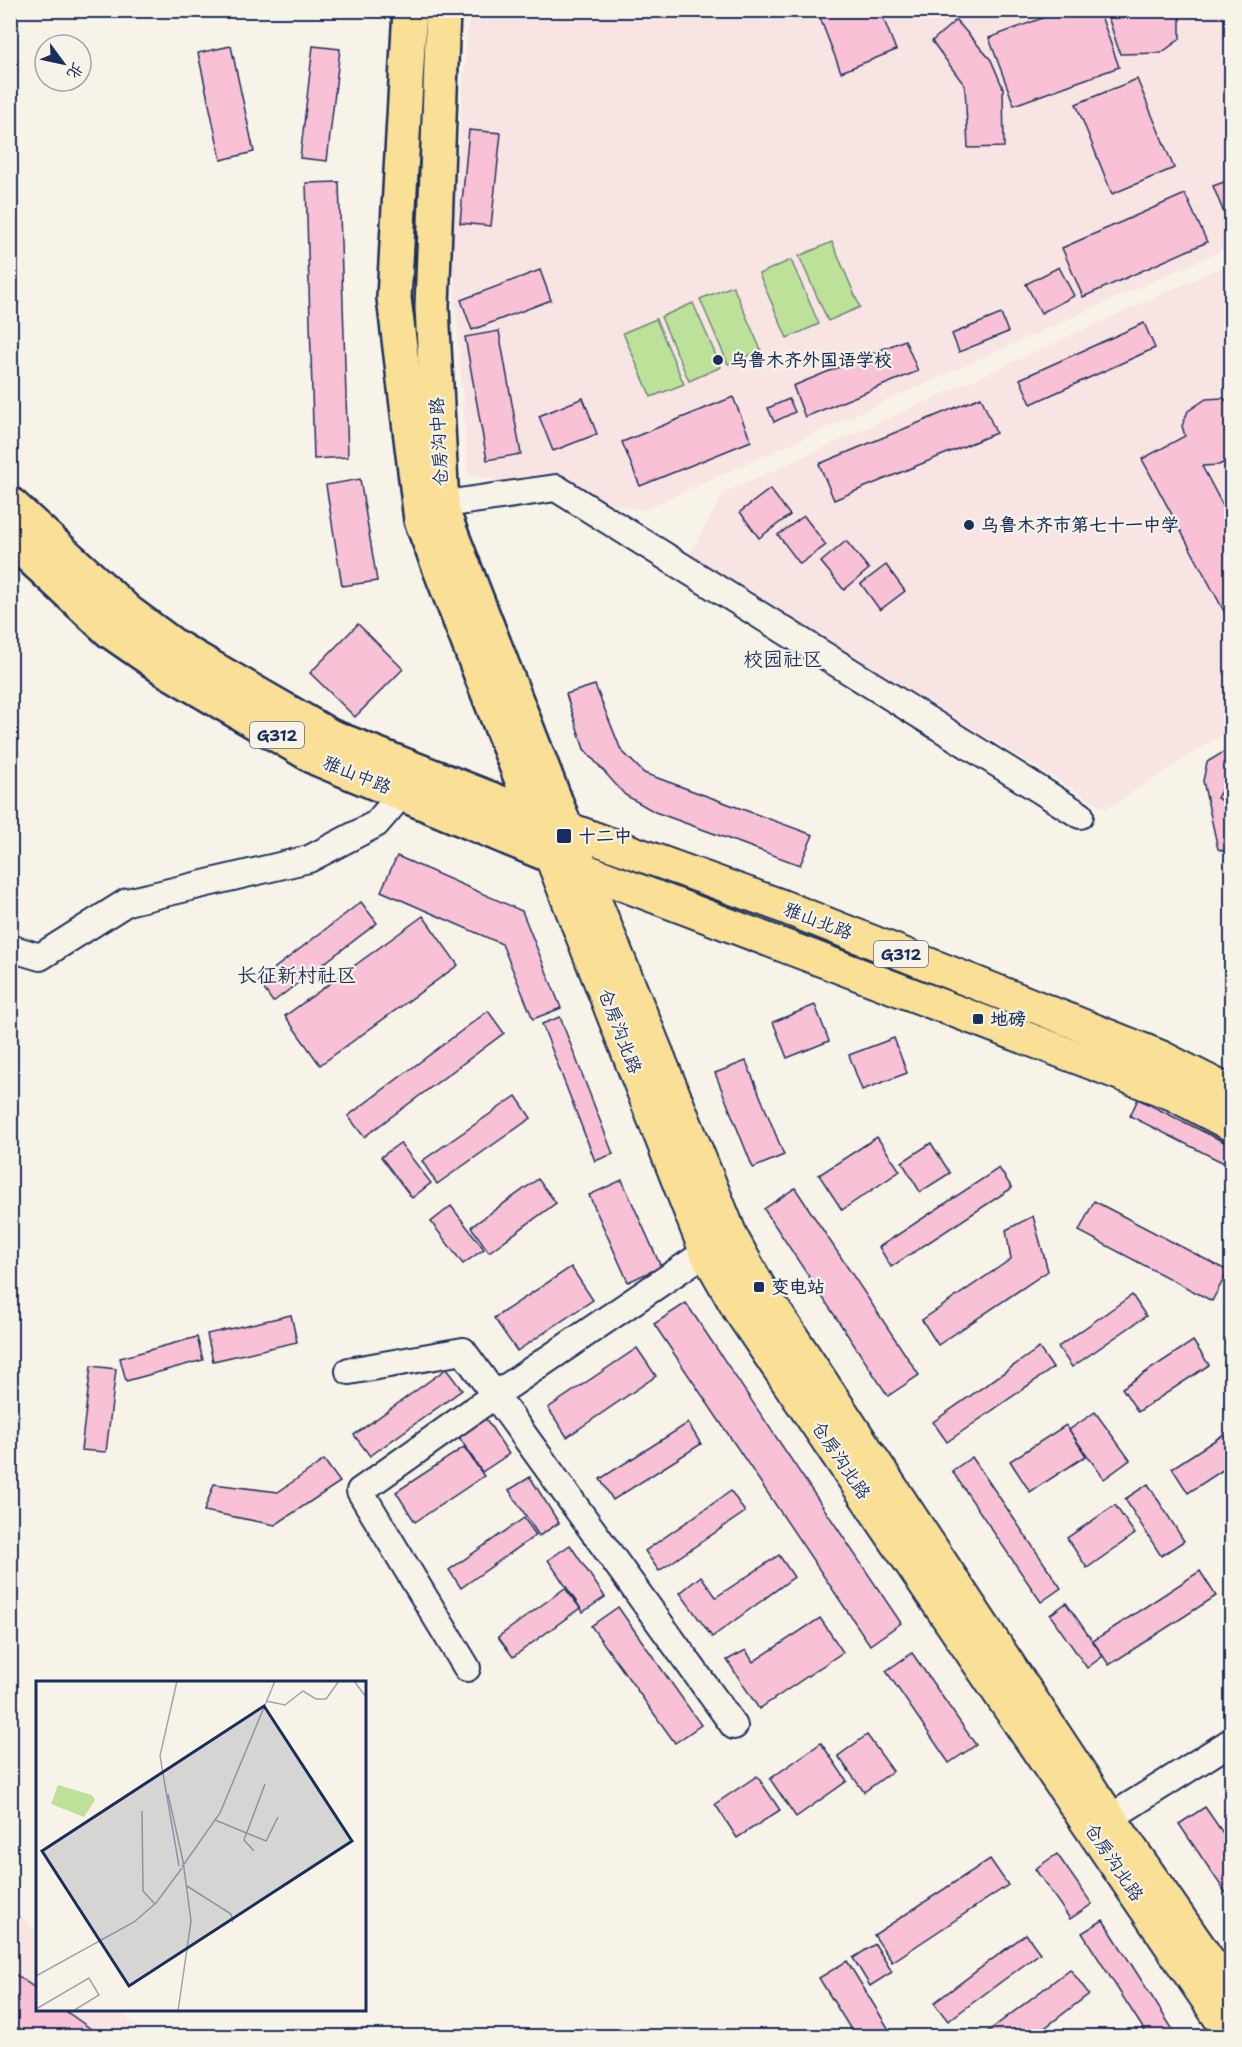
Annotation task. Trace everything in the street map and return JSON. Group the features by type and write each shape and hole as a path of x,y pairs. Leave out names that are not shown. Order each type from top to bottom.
{"highway":[{"name":"仓房沟中路","path":"410,10 394,298 430,506"},
{"name":"仓房沟中路","path":"430,506 432,307 443,10"},
{"name":"雅山中路","path":"10,504 128,612 174,646 330,736 559,842"},
{"name":"仓房沟中路","path":"430,506 443,513 559,842"},
{"name":"雅山中路","path":"10,538 110,631 165,669 318,759 402,794 559,842"}],"main road":[{"name":"雅山北路","path":"559,842 779,905 1161,1057 1232,1093"},
{"name":"雅山北路","path":"559,842 1173,1094 1232,1125"},
{"name":"仓房沟北路","path":"559,842 719,1245 746,1320 1232,2036"},
{"name":"仓房沟北路","path":"719,1245 766,1297 1110,1818 1232,1994"}],"street":[{"path":"430,506 556,488 1080,815"},
{"path":"10,948 40,957 127,902 309,859 376,824 402,794"},
{"path":"466,1668 360,1491 495,1395 719,1245"},
{"path":"349,1371 463,1351 734,1726"},
{"path":"1110,1818 1232,1741"}],"shaded area":[{"name":"乌鲁木齐外国语学校","path":"469,11 1231,11 1231,246 643,510 468,474 451,245"},
{"name":"乌鲁木齐市第七十一中学","path":"1231,263 1231,729 1106,809 688,557 724,493"},
{"path":"10,1906 36,1931 36,2011 120,2011 147,2036 11,2036"}],"green space":[{"path":"832,242 860,307 828,321 799,256"},
{"path":"791,260 819,324 787,338 759,274"},
{"path":"733,286 761,350 728,364 700,299"},
{"path":"693,303 721,367 689,381 661,317"},
{"path":"656,319 684,384 651,397 623,333"}],"building":[{"path":"817,10 880,10 896,50 841,72"},
{"path":"1064,10 1099,10 1119,67 1014,105 989,38"},
{"path":"1106,10 1178,10 1180,39 1161,53 1120,54"},
{"path":"956,20 991,60 1003,88 1004,147 968,148 965,86 932,41"},
{"path":"231,46 254,152 221,160 198,53"},
{"path":"313,46 340,49 327,161 300,158"},
{"path":"1137,79 1174,168 1112,194 1076,104"},
{"path":"469,130 501,133 491,226 460,223"},
{"path":"1232,179 1232,216 1226,218 1213,186"},
{"path":"339,182 348,457 314,459 306,183"},
{"path":"1185,194 1207,242 1083,297 1062,248"},
{"path":"1059,267 1074,296 1041,313 1026,284"},
{"path":"540,270 551,300 472,330 461,300"},
{"path":"1001,314 1008,332 959,352 952,334"},
{"path":"1144,323 1155,348 1031,404 1020,379"},
{"path":"499,331 521,454 487,460 465,337"},
{"path":"905,340 918,371 805,417 793,386"},
{"path":"733,397 751,441 640,486 622,442"},
{"path":"981,397 996,433 834,500 819,464"},
{"path":"583,398 597,434 553,451 539,416"},
{"path":"1223,398 1232,405 1232,458 1219,465 1202,466 1232,523 1232,626 1142,459 1185,436 1182,426 1188,411 1206,399"},
{"path":"789,399 795,412 774,422 768,408"},
{"path":"360,479 377,581 342,586 326,485"},
{"path":"770,489 790,515 759,538 740,512"},
{"path":"804,516 826,545 800,564 778,535"},
{"path":"846,541 869,569 844,590 821,562"},
{"path":"886,565 905,591 880,610 861,584"},
{"path":"358,624 403,669 355,717 310,673"},
{"path":"595,685 621,750 644,773 813,835 800,865 655,812 625,795 584,749 566,694"},
{"path":"1232,747 1232,854 1218,849 1203,781 1207,762"},
{"path":"1232,771 1232,806 1217,798"},
{"path":"397,856 522,911 561,1008 533,1019 502,944 381,891"},
{"path":"361,902 377,923 273,1002 258,981"},
{"path":"423,916 458,965 320,1065 285,1016"},
{"path":"815,1005 829,1041 787,1058 773,1022"},
{"path":"488,1011 504,1033 364,1137 348,1116"},
{"path":"560,1017 613,1154 595,1161 542,1024"},
{"path":"894,1038 907,1073 862,1090 849,1055"},
{"path":"746,1061 784,1155 753,1168 715,1073"},
{"path":"516,1096 531,1118 437,1184 422,1161"},
{"path":"1138,1099 1232,1146 1232,1167 1130,1116"},
{"path":"877,1137 900,1171 842,1210 819,1175"},
{"path":"400,1143 431,1183 412,1198 381,1157"},
{"path":"931,1143 950,1173 920,1192 902,1162"},
{"path":"999,1168 1012,1188 891,1267 879,1247"},
{"path":"538,1179 556,1203 489,1252 471,1227"},
{"path":"622,1180 661,1267 628,1282 589,1195"},
{"path":"795,1188 919,1375 888,1396 764,1209"},
{"path":"1094,1201 1228,1271 1212,1301 1079,1231"},
{"path":"451,1206 484,1249 463,1264 431,1222"},
{"path":"1033,1216 1048,1271 938,1345 922,1320 1011,1259 1006,1230"},
{"path":"571,1267 593,1300 517,1351 494,1318"},
{"path":"1132,1295 1146,1316 1072,1367 1058,1347"},
{"path":"686,1303 901,1623 870,1645 654,1324"},
{"path":"291,1315 297,1342 213,1361 207,1334"},
{"path":"197,1337 203,1360 126,1381 120,1358"},
{"path":"1193,1341 1209,1365 1138,1412 1122,1388"},
{"path":"637,1348 656,1376 567,1437 548,1408"},
{"path":"1039,1348 1053,1368 947,1442 933,1422"},
{"path":"91,1366 116,1369 106,1452 81,1450"},
{"path":"446,1369 462,1390 370,1456 354,1435"},
{"path":"1095,1412 1130,1460 1104,1479 1069,1430"},
{"path":"482,1413 509,1454 482,1472 455,1431"},
{"path":"688,1423 701,1444 613,1500 600,1479"},
{"path":"1066,1425 1086,1456 1030,1492 1010,1461"},
{"path":"1232,1429 1232,1464 1188,1493 1172,1468"},
{"path":"464,1447 484,1476 415,1522 396,1492"},
{"path":"972,1457 1061,1588 1041,1602 952,1471"},
{"path":"324,1460 340,1482 275,1525 204,1511 214,1484 278,1492"},
{"path":"530,1477 559,1523 539,1536 509,1490"},
{"path":"1148,1484 1184,1541 1161,1556 1125,1499"},
{"path":"731,1491 745,1512 659,1571 645,1551"},
{"path":"1115,1505 1135,1534 1087,1568 1067,1538"},
{"path":"524,1518 536,1535 461,1588 449,1570"},
{"path":"570,1545 605,1597 583,1612 548,1560"},
{"path":"779,1555 794,1577 712,1637 680,1593 701,1576 716,1597"},
{"path":"1200,1571 1216,1596 1109,1665 1093,1641"},
{"path":"565,1588 580,1608 513,1657 498,1637"},
{"path":"1066,1603 1103,1656 1087,1668 1050,1615"},
{"path":"618,1607 701,1725 675,1743 591,1626"},
{"path":"820,1618 843,1652 759,1709 727,1660 746,1650 753,1662"},
{"path":"912,1653 976,1745 949,1763 886,1671"},
{"path":"867,1735 893,1771 864,1792 838,1756"},
{"path":"821,1743 847,1781 796,1817 770,1779"},
{"path":"757,1776 780,1810 737,1838 715,1804"},
{"path":"1205,1807 1232,1846 1232,1902 1179,1824"},
{"path":"1057,1854 1092,1904 1070,1919 1035,1869"},
{"path":"990,1859 1008,1885 892,1962 874,1935"},
{"path":"1103,1920 1177,2036 1148,2036 1082,1933"},
{"path":"1026,1934 1040,1953 948,2021 934,2003"},
{"path":"875,1944 892,1972 870,1986 853,1958"},
{"path":"847,1961 893,2036 855,2036 819,1978"},
{"path":"1070,1969 1089,1994 1034,2036 982,2036"},
{"path":"10,1971 36,1989 36,2011 65,2011 101,2036 10,2036"},
{"path":"1110,2030 1115,2036 1101,2036"}],"place":[{"name":"乌鲁木齐外国语学校","path":"718,360"},
{"name":"乌鲁木齐市第七十一中学","path":"969,525"},
{"name":"十二中","path":"564,836"},
{"name":"地磅","path":"978,1019"},
{"name":"变电站","path":"759,1287"}],"district":[{"name":"校园社区","path":"783,659"},
{"name":"长征新村社区","path":"297,975"}]}
